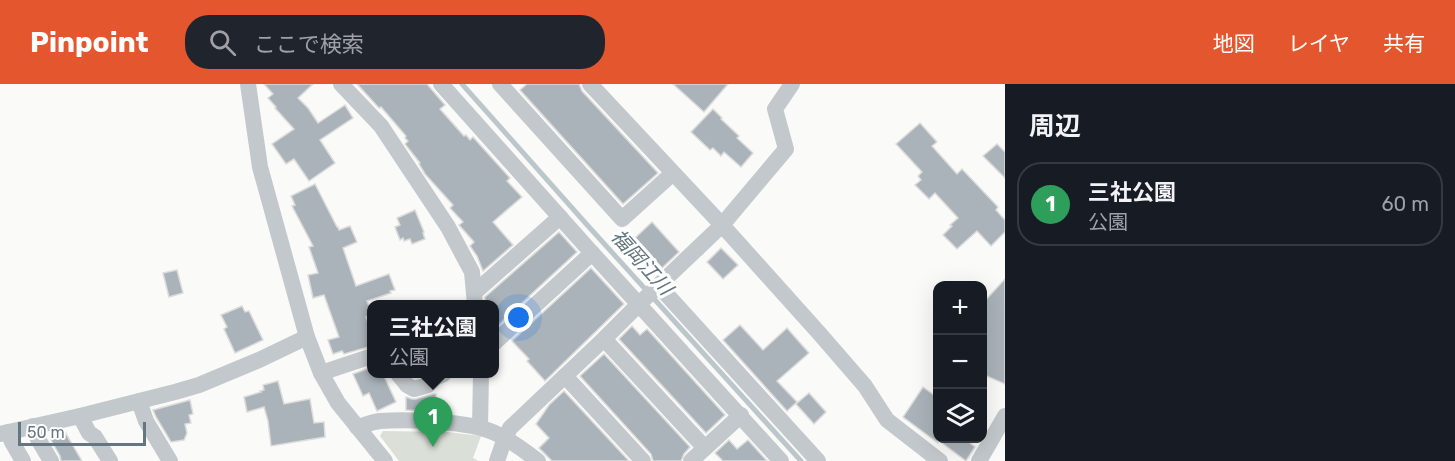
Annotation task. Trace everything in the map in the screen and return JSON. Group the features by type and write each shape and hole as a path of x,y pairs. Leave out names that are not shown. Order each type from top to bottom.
{"street":[{"path":"248,84 260,167 307,337 321,373 338,403 385,461"},
{"path":"341,84 381,126 448,227 472,272 475,299"},
{"path":"441,84 592,253 649,294 818,461"},
{"path":"590,84 819,333 865,386 887,420 940,461"},
{"path":"497,461 510,428 722,225 786,149 775,109 792,84"},
{"path":"508,87 622,219 673,173"},
{"path":"475,299 560,217"},
{"path":"499,339 592,253"},
{"path":"649,294 741,415 781,461"},
{"path":"23,461 4,433 175,392 220,377 307,337"},
{"path":"604,339 705,448"},
{"path":"321,373 367,358"},
{"path":"565,376 643,461"},
{"path":"401,378 407,385 414,388 428,385 435,378"},
{"path":"480,427 481,378"},
{"path":"139,401 146,421 170,461"},
{"path":"691,461 741,415"},
{"path":"80,416 89,433 95,437 110,461"},
{"path":"979,461 1005,416"},
{"path":"357,427 377,421 412,420 480,427 505,438 538,461"},
{"path":"33,426 51,461"}],"shaded area":[{"path":"383,431 447,432 481,436 473,458 479,461 399,461 380,436"}],"building":[{"path":"264,84 313,84 298,98 318,123 345,105 353,118 320,140 335,163 309,181 294,159 286,164 272,144 294,129 268,98 273,94"},
{"path":"357,84 427,84 445,105 440,109 464,136 466,135 470,140 473,137 510,178 507,181 522,197 493,222 513,245 483,271 470,246 474,242 459,225 463,222 450,208 453,205 425,174 420,163 405,144 408,141 406,136"},
{"path":"527,84 579,84 582,91 658,173 623,204 520,90"},
{"path":"673,84 728,84 704,112"},
{"path":"713,109 753,153 741,167 724,152 721,156 713,148 710,150 691,132"},
{"path":"920,123 937,142 932,146 957,174 962,169 998,207 996,210 1005,220 1005,232 991,246 977,231 957,249 943,235 958,218 935,193 929,199 915,185 921,180 918,176 922,172 896,144"},
{"path":"997,144 1005,152 1005,178 983,156"},
{"path":"315,184 339,230 350,226 357,242 343,248 356,286 389,274 395,290 367,300 367,347 344,354 342,351 333,354 328,340 339,337 324,295 313,298 308,275 318,273 309,247 313,246 292,206 295,205 291,196"},
{"path":"415,210 425,239 412,244 410,239 400,240 395,227 400,225 397,218"},
{"path":"652,222 679,252 662,268 635,238"},
{"path":"559,232 577,252 499,324 499,300 485,300 485,297"},
{"path":"721,248 738,265 723,279 707,262"},
{"path":"591,268 624,304 545,381 512,341"},
{"path":"177,270 183,293 169,297 163,273"},
{"path":"1005,279 1005,384 987,376 987,299"},
{"path":"242,306 245,312 249,311 263,340 235,353 224,329 227,327 221,315"},
{"path":"740,325 763,350 787,328 809,353 777,381 797,402 787,411 723,340"},
{"path":"632,326 640,335 647,329 725,415 706,433 619,339"},
{"path":"604,354 690,447 681,461 653,461 651,454 580,376"},
{"path":"367,369 367,378 385,378 396,402 377,411 369,393 363,396 353,374"},
{"path":"278,381 284,404 310,399 314,423 324,422 325,437 271,446 264,407 247,412 244,397 261,392 264,390 263,385"},
{"path":"923,387 933,394 933,439 903,417"},
{"path":"564,391 629,461 552,461 539,448 549,438 536,424 549,405"},
{"path":"809,393 826,412 814,424 796,404"},
{"path":"436,394 436,411 406,410 406,397 416,399"},
{"path":"190,400 193,414 189,415 191,423 185,424 187,433 184,440 171,442 153,410"},
{"path":"65,432 82,461 61,461 51,440"},
{"path":"729,440 737,449 748,440 767,461 723,461 715,453"},
{"path":"942,443 970,443 975,447 966,461"}],"waterway":[{"name":"福岡江川","path":"462,84 801,461"}],"place":[{"name":"三社公園","path":"433,447"}]}
